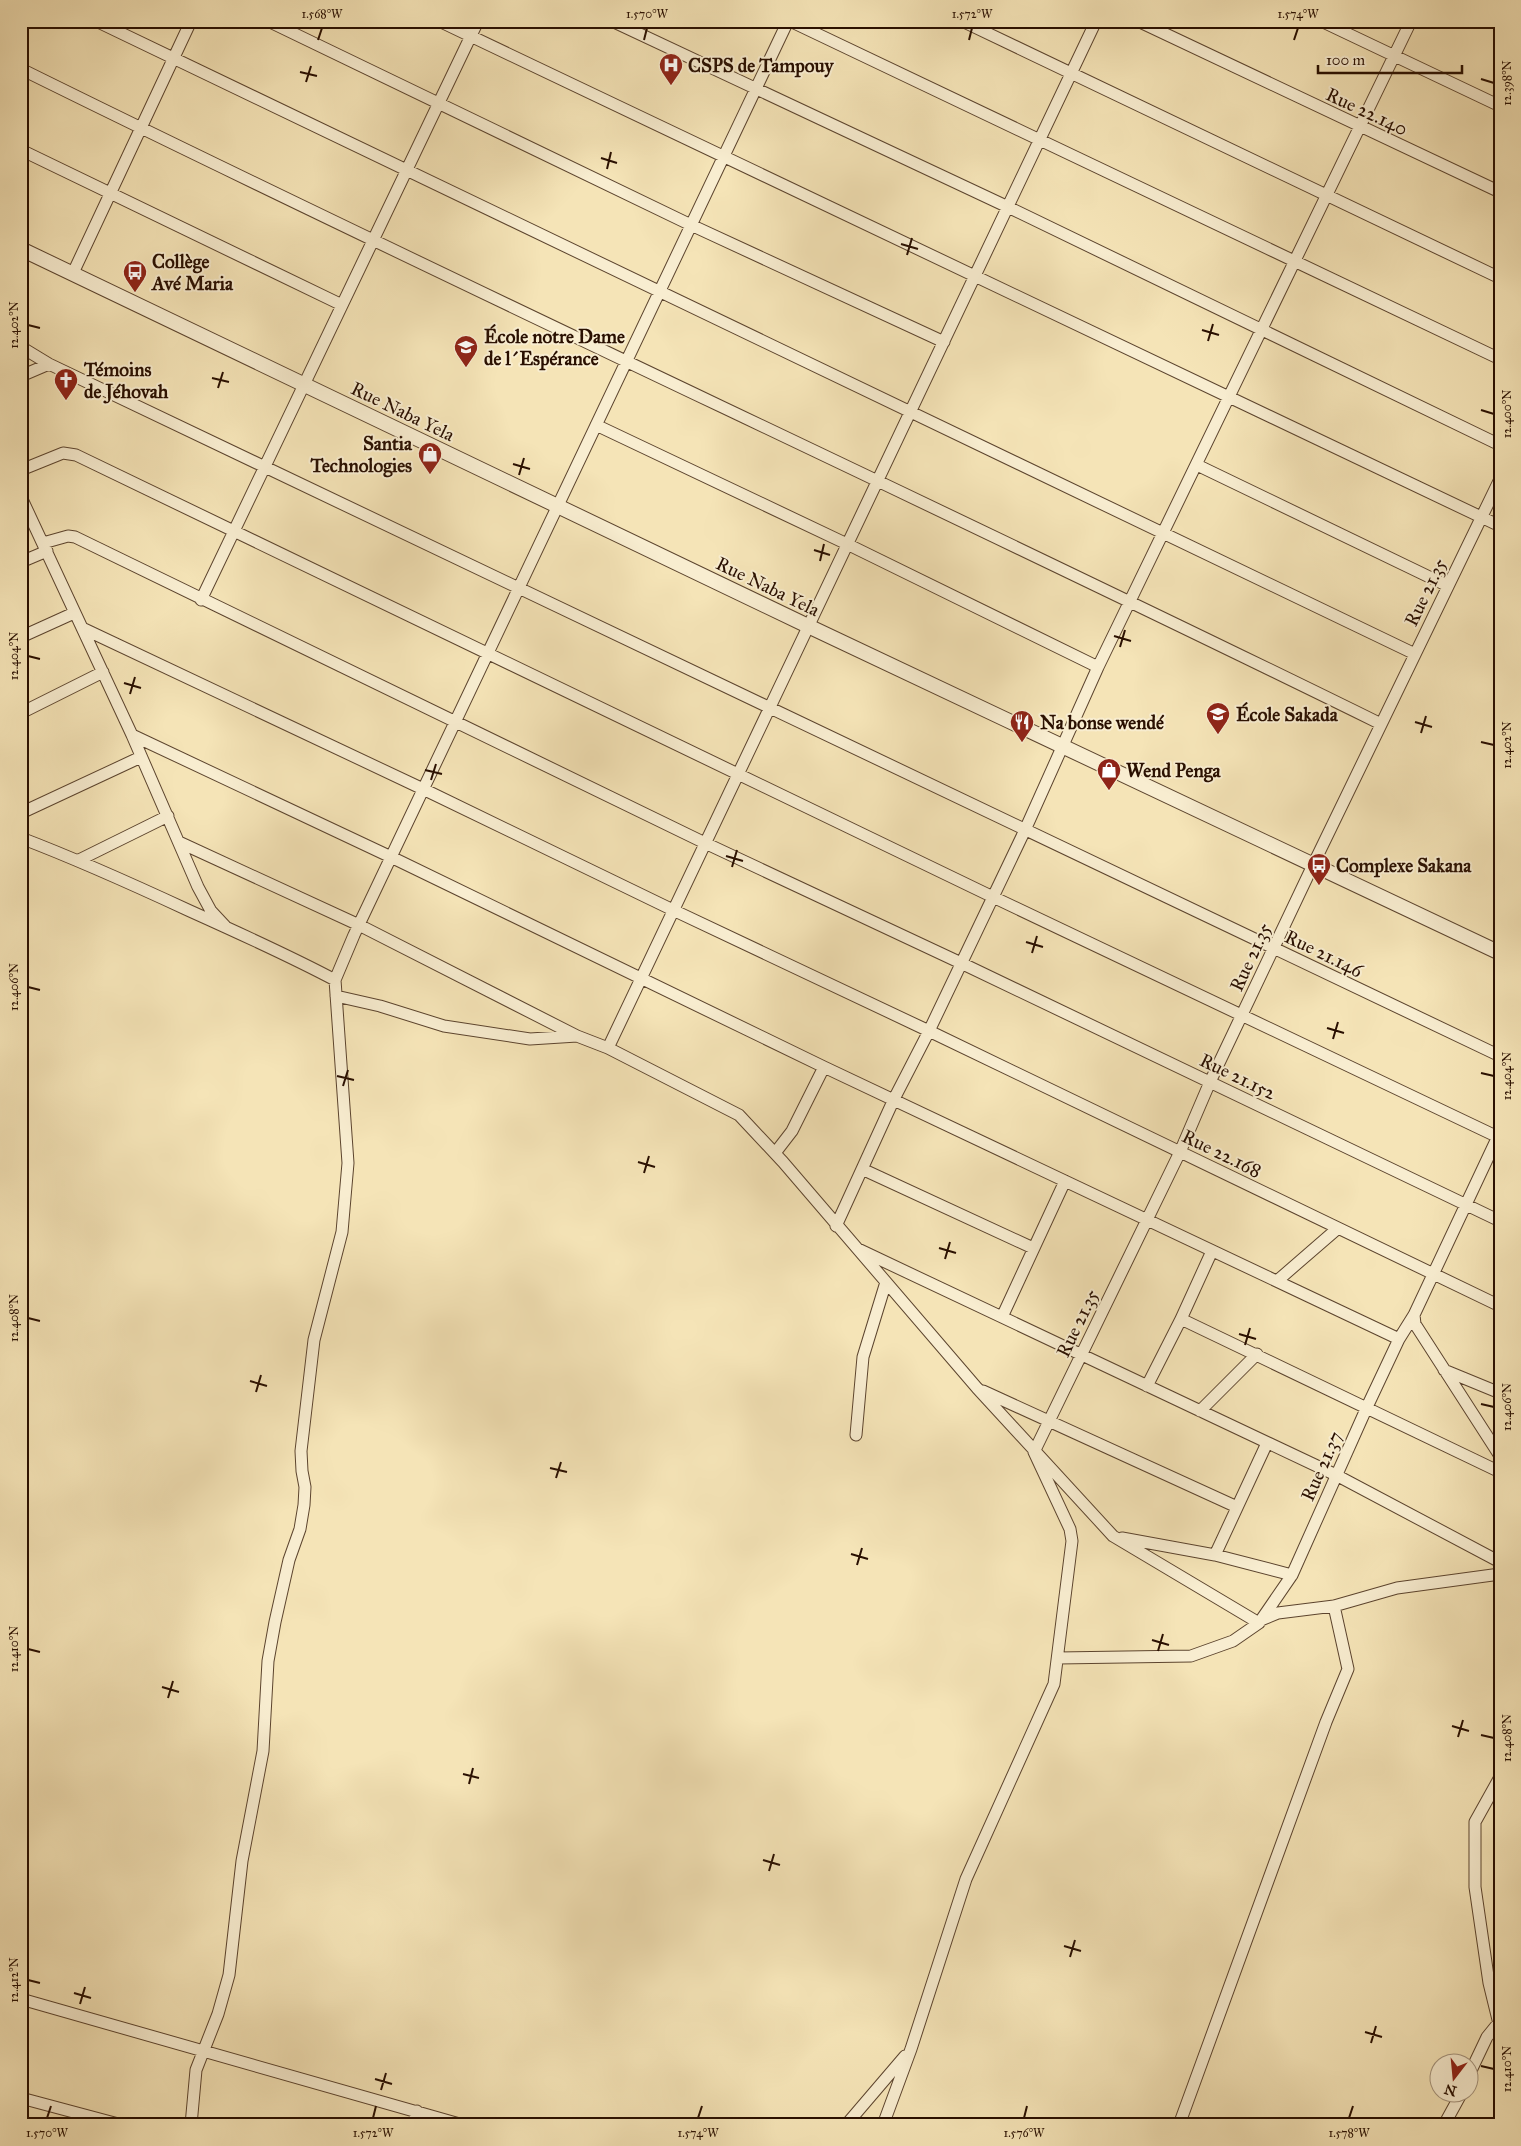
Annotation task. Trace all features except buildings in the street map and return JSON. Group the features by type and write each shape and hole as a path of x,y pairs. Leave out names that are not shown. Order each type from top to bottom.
{"street":[{"path":"96,21 1415,654"},
{"path":"73,274 191,21"},
{"path":"268,21 691,225 944,342"},
{"path":"439,21 1500,526"},
{"path":"201,600 478,21"},
{"path":"612,21 1008,207 1500,445"},
{"path":"191,2125 196,2070 202,2050 218,2014 229,1975 242,1862 263,1751 268,1661 289,1560 300,1529 304,1505 305,1487 301,1451 314,1340 342,1232 348,1163 335,980 423,789 789,21 1500,359"},
{"path":"962,21 1500,278"},
{"path":"608,1048 640,977 1096,21"},
{"name":"Rue 22.140","path":"1138,21 1500,192"},
{"path":"1321,21 1500,106"},
{"path":"836,1226 894,1099 930,1031 1025,830 1098,667 1197,465 1228,397 1328,196 1411,21"},
{"path":"1495,21 1500,24"},
{"path":"21,69 877,482 1130,601 1381,724"},
{"path":"21,150 342,305"},
{"name":"Rue Naba Yela","path":"21,249 1061,747 1500,953"},
{"name":"Rue 21.146","path":"21,347 49,364 1500,1056"},
{"path":"21,376 49,364"},
{"path":"596,426 847,544 1098,667"},
{"path":"21,470 55,455 69,452 993,897 1499,1136"},
{"path":"1197,465 1448,586"},
{"name":"Rue 21.35","path":"1034,1452 1180,1152 1210,1082 1273,948 1500,479"},
{"path":"21,497 132,735 210,911 226,926"},
{"name":"Rue 21.152","path":"21,562 45,547 68,536 75,537 201,600 705,843 961,963 1500,1221"},
{"path":"21,637 74,613"},
{"name":"Rue 22.168","path":"82,628 930,1031 1500,1306"},
{"path":"21,713 102,672"},
{"path":"132,735 391,857 824,1067 1399,1340"},
{"path":"21,813 141,757"},
{"path":"79,860 168,816"},
{"path":"21,838 79,860 226,926 335,980"},
{"path":"181,843 360,925 577,1036 608,1048 739,1115 775,1153 977,1388 1113,1536 1260,1621 1278,1613 1334,1606 1396,1588 1500,1574"},
{"path":"336,996 380,1006 444,1026 530,1039 577,1036"},
{"path":"775,1153 792,1131 824,1067"},
{"name":"Rue 21.37","path":"1058,1658 1191,1656 1234,1641 1260,1621 1292,1575 1399,1340 1414,1315 1499,1136"},
{"path":"862,1169 1034,1248"},
{"path":"1002,1317 1065,1181"},
{"path":"1277,1281 1337,1228"},
{"path":"856,1248 1336,1475 1500,1562"},
{"path":"1147,1386 1182,1319 1212,1251"},
{"path":"856,1435 863,1357 886,1282"},
{"path":"1414,1315 1415,1324 1500,1456"},
{"path":"1182,1319 1500,1472"},
{"path":"1200,1411 1257,1354"},
{"path":"1444,1370 1500,1393"},
{"path":"977,1388 1237,1507"},
{"path":"1215,1555 1267,1443"},
{"path":"883,2125 911,2049 966,1879 1054,1684 1072,1540 1070,1529 1034,1452"},
{"path":"1113,1536 1215,1555 1292,1575"},
{"path":"1179,2125 1323,1732 1348,1669 1334,1606"},
{"path":"1478,2055 1487,2036 1499,2024 1489,1983 1475,1887 1475,1822 1500,1777"},
{"path":"21,1999 463,2125"},
{"path":"846,2125 911,2049"},
{"path":"21,2098 84,2120 122,2125"},
{"path":"1444,2125 1456,2104"},
{"path":"413,2125 417,2111"}],"place":[{"name":"CSPS de Tampouy","path":"671,86"},
{"name":"Collège Avé Maria","path":"135,293"},
{"name":"École notre Dame de l´Espérance","path":"466,368"},
{"name":"Témoins de Jéhovah","path":"66,401"},
{"name":"Santia Technologies","path":"430,475"},
{"name":"École Sakada","path":"1218,735"},
{"name":"Na bonse wendé","path":"1022,743"},
{"name":"Wend Penga","path":"1109,791"},
{"name":"Complexe Sakana","path":"1319,886"}]}
